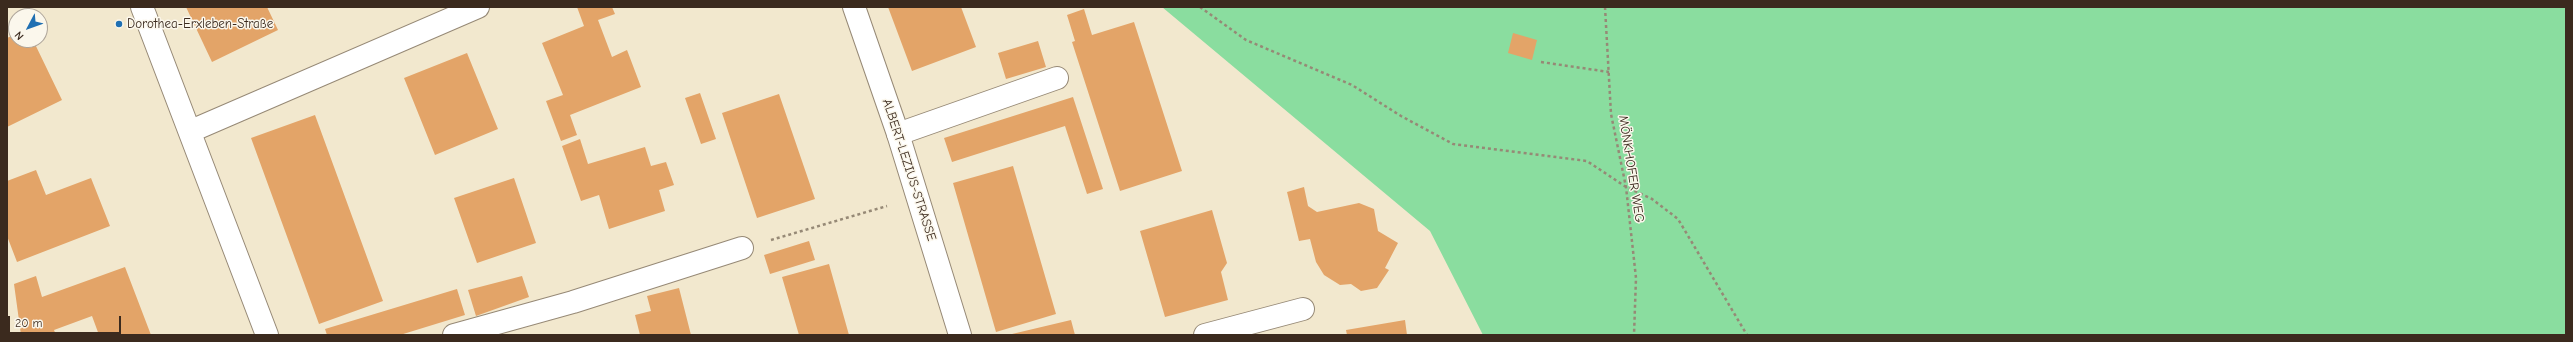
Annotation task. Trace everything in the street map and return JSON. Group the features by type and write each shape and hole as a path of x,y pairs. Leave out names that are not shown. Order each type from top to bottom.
{"street":[{"path":"142,7 191,130 267,335"},
{"path":"191,130 478,7"},
{"name":"ALBERT-LEZIUS-STRASSE","path":"854,7 898,134 960,335"},
{"path":"898,134 1057,78"},
{"path":"454,335 573,302 742,248"},
{"path":"1205,335 1303,309"}],"path":[{"path":"1200,7 1246,40 1352,85 1401,116 1453,144 1586,161 1626,187 1652,199 1678,219 1747,335"},
{"name":"MÖNKHOFER WEG","path":"1605,7 1611,114 1626,187 1636,278 1634,335"},
{"path":"1541,62 1609,72"},
{"path":"742,248 918,197"}],"green space":[{"path":"1162,7 2566,7 2566,335 1483,335 1430,231"}],"building":[{"path":"186,7 267,7 278,30 212,62"},
{"path":"577,7 612,7 615,14 598,20 612,57 627,50 641,87 570,115 577,135 561,141 546,101 563,95 542,43 584,26"},
{"path":"888,7 961,7 976,47 912,71"},
{"path":"1084,9 1092,35 1134,22 1182,171 1120,191 1072,42 1075,41 1067,15"},
{"path":"1513,33 1537,40 1532,60 1508,53"},
{"path":"7,38 8,48 37,48 62,100 7,127"},
{"path":"1038,41 1046,67 1006,79 998,53"},
{"path":"467,53 498,129 435,155 404,78"},
{"path":"700,93 716,139 701,144 685,98"},
{"path":"779,94 815,199 757,218 722,113"},
{"path":"1073,97 1103,189 1087,194 1065,126 952,162 944,138"},
{"path":"315,115 383,301 319,324 251,138"},
{"path":"580,139 588,164 645,147 651,166 666,162 674,185 659,190 665,211 609,229 599,195 581,201 562,146"},
{"path":"1013,166 1056,314 996,332 953,183"},
{"path":"36,170 46,195 91,178 110,226 17,262 7,236 7,181"},
{"path":"514,178 536,243 477,263 454,198"},
{"path":"1304,187 1308,206 1317,212 1359,203 1374,209 1378,231 1398,243 1385,268 1389,270 1377,288 1361,291 1351,284 1340,285 1324,275 1316,262 1310,239 1299,241 1287,192"},
{"path":"1212,210 1227,263 1221,272 1228,300 1165,317 1140,231"},
{"path":"809,241 815,260 770,274 764,255"},
{"path":"829,264 849,335 799,335 782,277"},
{"path":"125,267 151,335 99,335 92,316 54,330 56,335 21,335 14,284 36,276 42,297"},
{"path":"522,276 529,297 476,316 468,290"},
{"path":"679,288 691,335 640,335 635,315 651,311 647,296"},
{"path":"457,289 465,315 400,335 327,335 325,329"},
{"path":"1071,320 1075,335 1012,335 1012,334"},
{"path":"1405,320 1407,335 1347,335 1346,330"}],"place":[{"name":"Dorothea-Erxleben-Straße","path":"119,24"}]}
